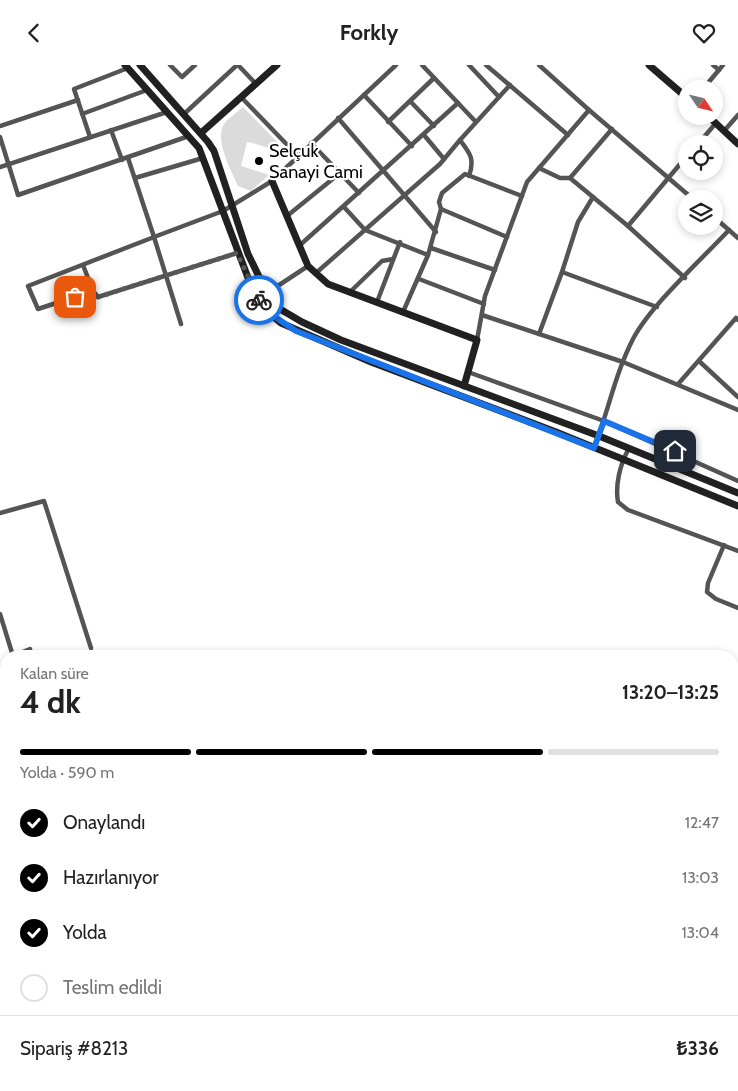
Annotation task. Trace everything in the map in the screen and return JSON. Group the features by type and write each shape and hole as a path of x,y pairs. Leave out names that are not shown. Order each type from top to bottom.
{"street":[{"path":"140,65 201,133 214,151 252,263 267,293 280,309 340,340 599,436 628,450 738,493"},
{"path":"170,65 182,77 195,65"},
{"path":"184,114 238,65 256,84"},
{"path":"201,133 277,65"},
{"path":"93,291 38,309 28,286 233,206 272,181 396,65"},
{"path":"422,65 475,121"},
{"path":"469,65 499,97"},
{"path":"486,65 568,135"},
{"path":"539,65 682,190"},
{"path":"649,65 678,90"},
{"path":"712,65 719,70"},
{"path":"711,80 723,65"},
{"path":"90,137 74,89 126,67 190,136 203,159 237,253 254,291 269,313 281,323 380,365 623,459 738,506"},
{"path":"388,121 434,78"},
{"path":"316,273 444,159 475,121 510,85"},
{"path":"82,114 147,90"},
{"path":"364,95 412,146"},
{"path":"241,97 298,156"},
{"path":"0,126 78,100"},
{"path":"410,101 434,126"},
{"path":"300,246 384,172 458,103"},
{"path":"464,386 477,340 484,303 527,182 589,110"},
{"path":"0,167 168,112"},
{"path":"724,131 738,115"},
{"path":"338,118 436,232"},
{"path":"706,135 714,125"},
{"path":"718,125 738,144"},
{"path":"540,168 560,178 570,177 612,129"},
{"path":"111,130 122,160"},
{"path":"424,135 444,159"},
{"path":"0,137 18,195 190,136"},
{"path":"460,140 472,155 473,162 469,176"},
{"path":"312,143 359,193"},
{"path":"128,158 167,275 181,324"},
{"path":"135,178 203,159"},
{"path":"628,226 678,166"},
{"path":"286,216 340,173"},
{"path":"403,312 419,279 436,232 441,209 439,202 442,193 465,174 522,197"},
{"path":"570,177 685,278"},
{"path":"272,181 308,266 328,283 477,340"},
{"path":"539,334 578,222 593,197"},
{"path":"344,207 365,230 400,242 428,255"},
{"path":"441,209 507,237"},
{"path":"723,225 738,238"},
{"path":"594,448 623,362 634,338 657,307 729,230"},
{"path":"377,302 400,242"},
{"path":"431,247 495,270"},
{"path":"83,265 93,291 98,297 237,253"},
{"path":"350,292 382,261 394,259"},
{"path":"267,293 308,266"},
{"path":"562,272 657,307"},
{"path":"419,279 484,303"},
{"path":"482,315 623,362 679,383 738,409"},
{"path":"679,383 737,318"},
{"path":"699,361 738,397"},
{"path":"468,372 604,421 738,481"},
{"path":"628,450 623,459 616,491 618,502 628,510 738,551"},
{"path":"0,513 44,501 91,648"},
{"path":"724,545 708,583 707,592 716,599 738,608"},
{"path":"0,614 11,650"}],"shaded area":[{"path":"243,107 287,152 247,142 241,166 269,175 251,191 238,186 225,156 221,140 224,123"}],"way so far":[{"path":"75,297 93,291 98,297 237,253 259,300"}],"place":[{"name":"Selçuk Sanayi Cami","path":"259,161"}],"route":[{"path":"259,300 269,313 281,323 296,331 477,404 556,432 594,448 604,421 675,451"}]}
